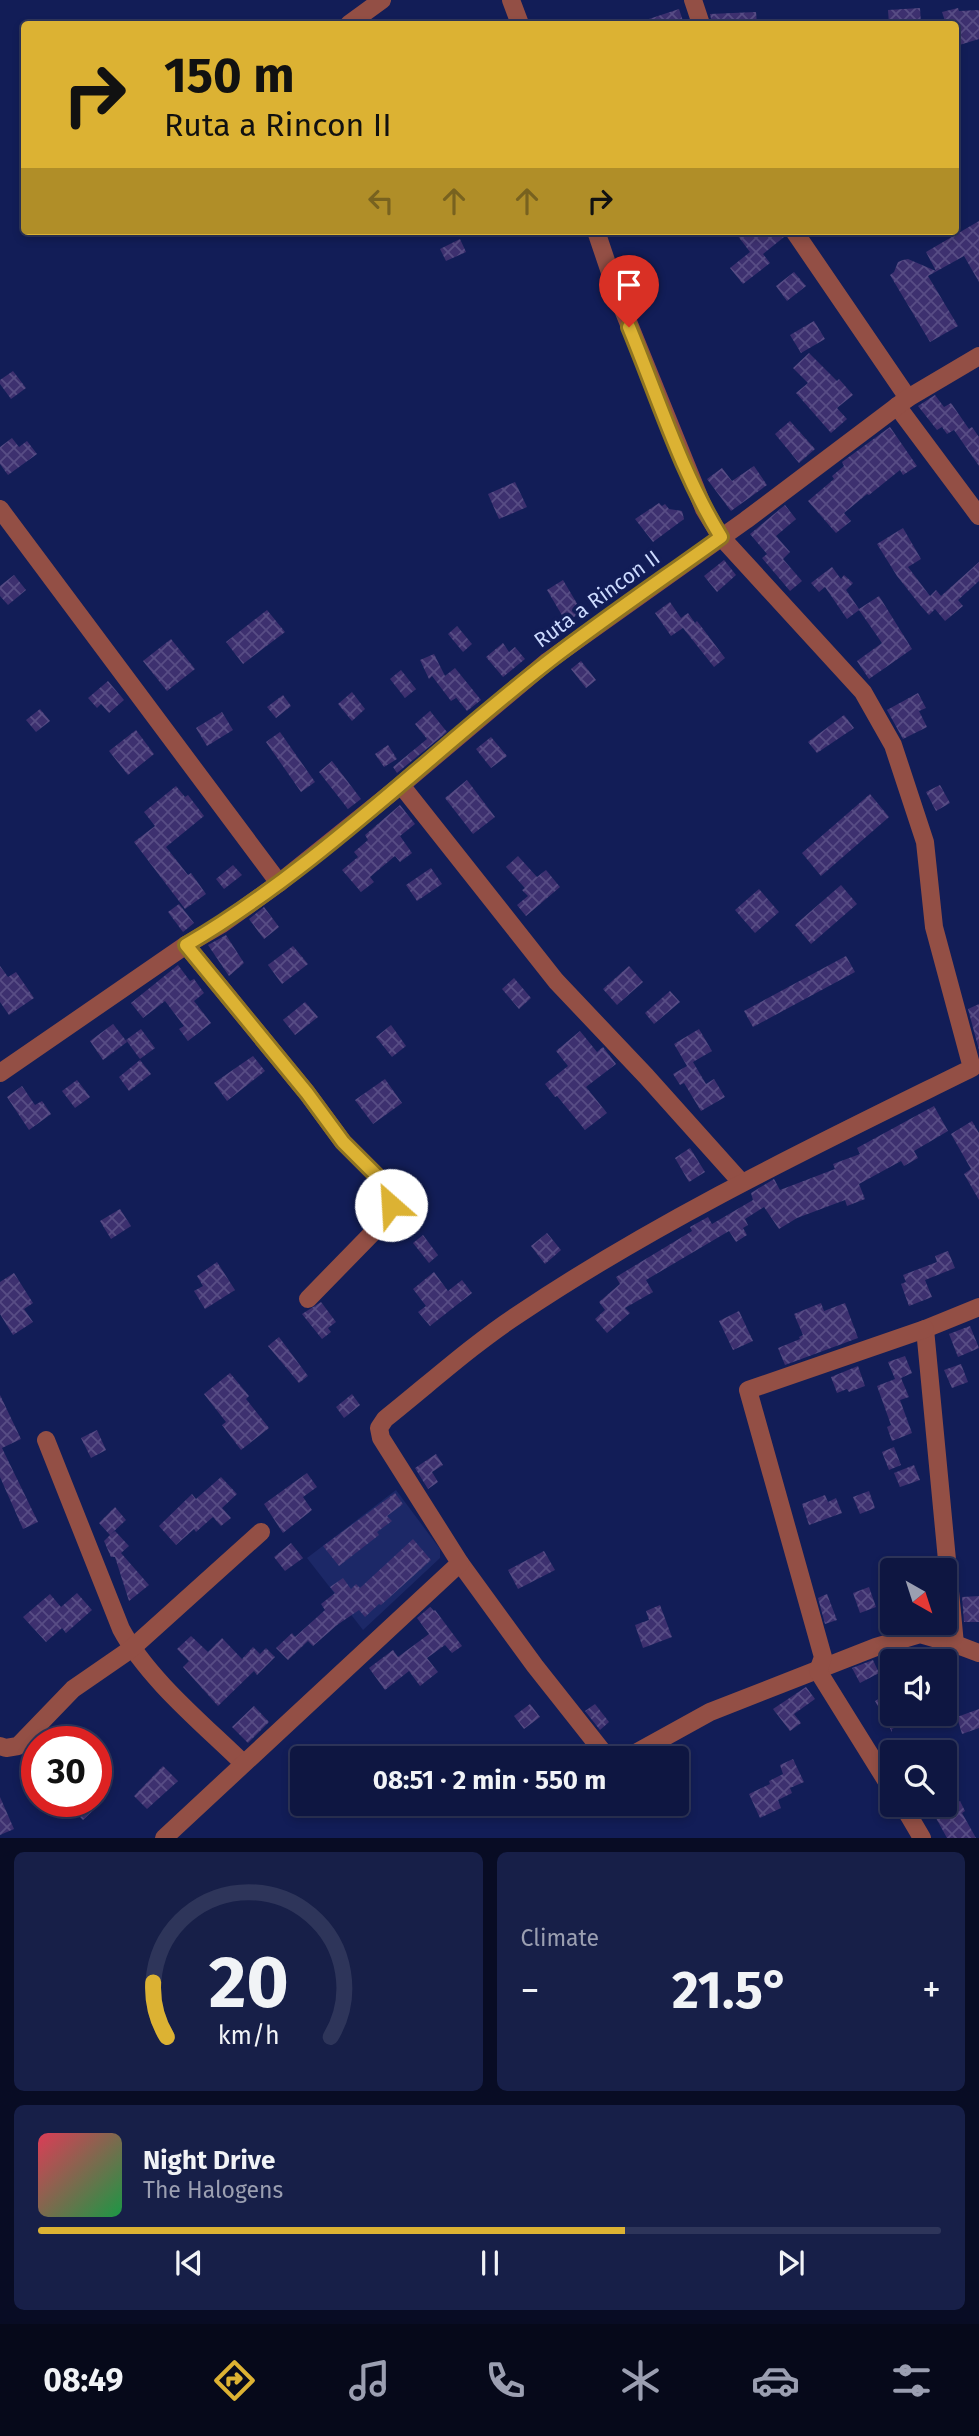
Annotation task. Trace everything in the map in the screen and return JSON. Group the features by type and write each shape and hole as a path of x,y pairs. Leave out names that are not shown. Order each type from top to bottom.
{"street":[{"path":"353,21 382,0"},
{"path":"511,0 519,21"},
{"path":"693,0 700,21"},
{"path":"597,235 620,302 704,509 721,537 863,692 892,745 925,842 934,927 976,1074 741,1182 632,1243 517,1315 385,1419 379,1428 381,1438 460,1563 535,1666 607,1757 634,1754 710,1712 908,1635"},
{"path":"797,235 979,516"},
{"name":"Ruta a Rincon II","path":"0,1073 279,883 548,661 903,402 979,356"},
{"path":"0,509 279,883"},
{"path":"401,785 556,981 741,1182"},
{"path":"186,945 307,1093 343,1142 389,1191 391,1205 388,1217 308,1299"},
{"path":"818,1671 823,1657 748,1391 925,1329 979,1307"},
{"path":"925,1329 944,1558"},
{"path":"46,1440 131,1649 243,1763"},
{"path":"0,1746 19,1746 73,1689 131,1649 261,1532"},
{"path":"164,1838 460,1563"},
{"path":"939,1635 979,1653"},
{"path":"953,1635 955,1644"},
{"path":"818,1671 880,1771"},
{"path":"910,1817 922,1838"}],"shaded area":[{"path":"396,1490 440,1549 440,1558 363,1630 307,1558"}],"building":[{"path":"920,8 921,21 889,21 888,10"},
{"path":"958,8 959,11 979,10 979,39 959,45 959,21 945,21 942,12"},
{"path":"679,9 683,21 643,21"},
{"path":"756,12 757,21 711,21 710,14"},
{"path":"979,221 979,282 964,256 928,276 958,326 930,342 890,275 898,262 908,259 936,271 926,252"},
{"path":"737,235 784,235 763,254 770,263 743,284 730,268 750,252"},
{"path":"460,239 466,252 446,261 440,249"},
{"path":"794,272 806,286 787,301 776,286"},
{"path":"814,321 825,339 801,353 790,335"},
{"path":"809,353 853,395 837,408 847,419 831,433 796,393 808,383 793,368"},
{"path":"13,371 26,388 11,399 0,380"},
{"path":"935,395 944,407 951,403 969,429 972,427 979,437 979,466 954,430 947,434 942,427 937,430 918,406"},
{"path":"790,421 815,449 799,463 775,434"},
{"path":"890,427 917,466 903,475 900,470 844,513 851,521 836,533 808,501 834,479 832,476 844,466 842,462"},
{"path":"12,438 19,447 27,441 37,454 8,475 0,464 0,447"},
{"path":"754,466 767,485 731,511 707,479 722,468 732,481"},
{"path":"515,482 527,507 499,519 488,494"},
{"path":"659,503 662,506 665,504 669,509 682,511 684,519 653,542 635,519"},
{"path":"785,505 796,519 776,536 790,552 783,559 802,581 790,591 762,558 767,554 750,534"},
{"path":"903,528 921,559 908,567 930,596 936,590 941,596 979,562 979,581 958,600 963,606 945,621 935,609 929,615 920,605 877,544"},
{"path":"724,560 736,575 717,592 704,576"},
{"path":"832,567 841,579 844,575 853,583 846,590 859,609 879,596 912,649 869,679 857,661 882,643 859,610 847,619 825,587 819,592 811,583"},
{"path":"14,575 26,590 8,605 0,596 0,586"},
{"path":"563,580 582,612 566,622 547,590"},
{"path":"670,602 681,618 688,613 695,623 697,621 725,658 714,667 683,628 671,636 655,613"},
{"path":"267,610 285,632 243,664 226,642"},
{"path":"457,626 472,644 463,652 448,634"},
{"path":"171,639 195,669 167,691 143,661"},
{"path":"503,643 509,652 515,647 525,659 503,677 486,657"},
{"path":"434,654 445,676 455,668 481,700 467,711 454,695 456,698 451,701 432,676 429,679 420,660"},
{"path":"581,661 596,680 586,688 571,669"},
{"path":"401,670 416,689 405,698 390,679"},
{"path":"108,681 124,700 109,713 101,704 97,708 88,698"},
{"path":"352,692 365,709 352,721 338,704"},
{"path":"918,693 926,708 919,711 927,727 903,739 887,710"},
{"path":"283,695 291,706 276,718 267,707"},
{"path":"40,709 50,721 36,732 26,720"},
{"path":"430,711 447,732 397,773 393,767 427,739 415,724"},
{"path":"222,712 233,730 207,746 196,728"},
{"path":"844,715 854,728 817,753 808,742"},
{"path":"136,730 154,754 128,775 109,751"},
{"path":"280,732 315,782 301,792 266,742"},
{"path":"491,737 507,756 491,768 476,749"},
{"path":"388,745 397,759 384,767 375,754"},
{"path":"332,761 361,799 348,809 319,772"},
{"path":"467,780 495,817 473,834 445,798"},
{"path":"940,785 950,803 936,811 926,792"},
{"path":"176,786 185,797 188,795 204,816 166,847 188,875 191,873 206,894 185,909 134,842 155,826 144,812"},
{"path":"870,794 889,817 821,876 802,853"},
{"path":"400,805 415,824 400,836 412,853 400,862 395,856 370,877 374,882 361,892 342,870 358,857 354,852 368,840 365,835"},
{"path":"518,856 537,877 546,870 560,887 526,916 517,905 528,896 522,890 525,888 506,867"},
{"path":"233,865 242,875 224,889 216,879"},
{"path":"431,868 442,884 417,901 406,885"},
{"path":"841,885 857,904 811,944 795,925"},
{"path":"759,889 779,912 755,933 735,910"},
{"path":"179,904 194,923 183,932 168,912"},
{"path":"264,907 279,927 264,939 249,919"},
{"path":"226,935 244,963 229,976 208,945"},
{"path":"293,946 308,964 282,984 268,965"},
{"path":"846,956 855,972 753,1027 744,1011"},
{"path":"178,965 190,981 194,979 204,993 194,1001 211,1023 188,1041 179,1029 184,1026 165,1001 143,1018 131,1003"},
{"path":"0,966 8,977 16,972 34,998 9,1015 0,1002"},
{"path":"629,966 643,982 617,1005 603,989"},
{"path":"514,978 531,998 519,1009 502,989"},
{"path":"670,991 680,1002 654,1024 645,1013"},
{"path":"305,1002 318,1017 295,1035 283,1020"},
{"path":"979,1004 979,1050 968,1009"},
{"path":"113,1024 127,1042 103,1060 90,1041"},
{"path":"391,1025 406,1046 392,1057 376,1037"},
{"path":"141,1029 155,1048 140,1059 126,1040"},
{"path":"699,1029 712,1051 693,1062 706,1084 714,1079 725,1097 701,1111 684,1083 680,1085 673,1074 687,1066 674,1044"},
{"path":"580,1031 597,1052 603,1047 616,1064 586,1087 607,1113 585,1130 545,1084 568,1066 556,1051"},
{"path":"253,1056 265,1071 227,1101 214,1083"},
{"path":"140,1060 151,1074 129,1091 119,1077"},
{"path":"385,1079 402,1103 373,1124 355,1100"},
{"path":"77,1080 90,1097 75,1108 62,1091"},
{"path":"22,1086 35,1105 42,1101 51,1114 29,1130 7,1097"},
{"path":"934,1106 948,1131 914,1151 918,1158 904,1166 901,1161 859,1184 865,1199 847,1206 845,1200 797,1218 779,1229 764,1207 745,1219 748,1225 743,1228 747,1235 736,1242 729,1231 646,1280 653,1292 625,1308 630,1313 607,1333 595,1319 605,1310 599,1302 620,1284 616,1277 692,1231 690,1227 708,1217 712,1224 753,1200 751,1193 774,1179 780,1190 835,1169 833,1164 860,1154 857,1148"},
{"path":"972,1121 979,1133 979,1200 964,1174 971,1169 951,1134"},
{"path":"690,1148 705,1172 689,1182 675,1158"},
{"path":"120,1209 131,1226 111,1239 100,1221"},
{"path":"547,1233 561,1250 545,1264 531,1246"},
{"path":"423,1235 438,1255 429,1263 413,1243"},
{"path":"948,1251 955,1268 925,1280 932,1297 909,1306 901,1284 906,1282 903,1275 937,1262 935,1256"},
{"path":"217,1262 235,1290 205,1309 194,1291 203,1286 197,1276"},
{"path":"434,1272 448,1291 462,1280 472,1293 430,1326 418,1312 426,1306 413,1289"},
{"path":"14,1273 33,1303 24,1309 33,1322 13,1335 0,1314 0,1282"},
{"path":"321,1302 336,1322 328,1328 331,1332 322,1339 302,1314"},
{"path":"821,1303 824,1311 845,1303 858,1338 785,1365 778,1348 800,1339 803,1335 794,1314"},
{"path":"739,1311 753,1341 733,1350 719,1321"},
{"path":"970,1326 979,1348 958,1357 949,1334"},
{"path":"279,1337 308,1376 299,1383 268,1346"},
{"path":"905,1356 912,1373 901,1378 909,1397 900,1400 912,1433 892,1441 887,1427 891,1425 877,1386 895,1379 888,1362"},
{"path":"961,1364 968,1382 952,1388 944,1370"},
{"path":"858,1366 865,1386 837,1393 831,1377"},
{"path":"230,1373 249,1396 246,1399 269,1428 241,1450 222,1425 226,1422 204,1394"},
{"path":"352,1394 360,1405 344,1418 336,1407"},
{"path":"0,1395 21,1439 2,1448 38,1522 23,1529 0,1477"},
{"path":"97,1430 106,1450 91,1458 81,1438"},
{"path":"894,1447 901,1465 889,1470 882,1452"},
{"path":"436,1454 443,1465 432,1472 438,1482 428,1489 415,1468"},
{"path":"914,1465 920,1480 900,1487 894,1473"},
{"path":"307,1473 317,1487 303,1497 312,1510 283,1533 264,1504"},
{"path":"221,1477 237,1494 222,1508 231,1518 221,1526 213,1517 176,1545 159,1526 192,1494 196,1499"},
{"path":"869,1491 875,1508 860,1514 853,1497"},
{"path":"395,1493 403,1504 387,1516 392,1521 377,1532 379,1535 339,1566 323,1546"},
{"path":"825,1495 828,1502 836,1498 842,1513 809,1525 802,1504"},
{"path":"115,1507 126,1520 111,1534 115,1531 129,1546 121,1553 149,1585 129,1601 115,1557 111,1557 104,1541 110,1535 99,1523"},
{"path":"413,1539 431,1560 381,1605 365,1617 359,1610 313,1646 308,1641 288,1660 276,1648 292,1633 295,1637 325,1610 321,1604 335,1593 330,1587 343,1578 351,1589 356,1584 360,1588"},
{"path":"291,1543 303,1558 285,1571 274,1557"},
{"path":"544,1551 555,1570 518,1589 508,1570"},
{"path":"869,1587 876,1607 860,1613 853,1593"},
{"path":"77,1593 92,1610 66,1633 62,1628 46,1642 23,1617 50,1594 61,1607"},
{"path":"827,1594 837,1620 825,1624 818,1598"},
{"path":"979,1596 979,1622 964,1622 962,1597"},
{"path":"660,1605 672,1637 643,1648 635,1625 649,1620 646,1611"},
{"path":"430,1607 462,1646 452,1653 445,1645 427,1658 438,1672 420,1686 409,1671 385,1690 369,1668 393,1650 398,1657 429,1634 417,1618"},
{"path":"191,1636 208,1652 222,1638 242,1659 253,1647 260,1654 266,1648 275,1657 257,1675 254,1671 218,1706 183,1667 189,1661 177,1649"},
{"path":"873,1660 879,1673 860,1683 852,1668"},
{"path":"806,1687 815,1699 794,1714 801,1723 790,1731 773,1709"},
{"path":"530,1704 540,1717 524,1729 514,1716"},
{"path":"595,1704 609,1722 600,1730 585,1711"},
{"path":"254,1706 269,1722 248,1743 232,1727"},
{"path":"979,1709 979,1728 962,1734 957,1717"},
{"path":"793,1759 804,1782 790,1788 792,1793 778,1800 781,1808 760,1818 749,1794 783,1774 780,1765"},
{"path":"163,1766 178,1781 147,1809 134,1796"},
{"path":"0,1797 14,1829 0,1835"},
{"path":"960,1801 965,1811 962,1813 976,1838 947,1838 935,1817 957,1817 957,1802"}],"route":[{"path":"391,1205 385,1184 343,1142 307,1093 186,945 222,924 279,883 548,661 721,537 691,480 629,327"}]}
